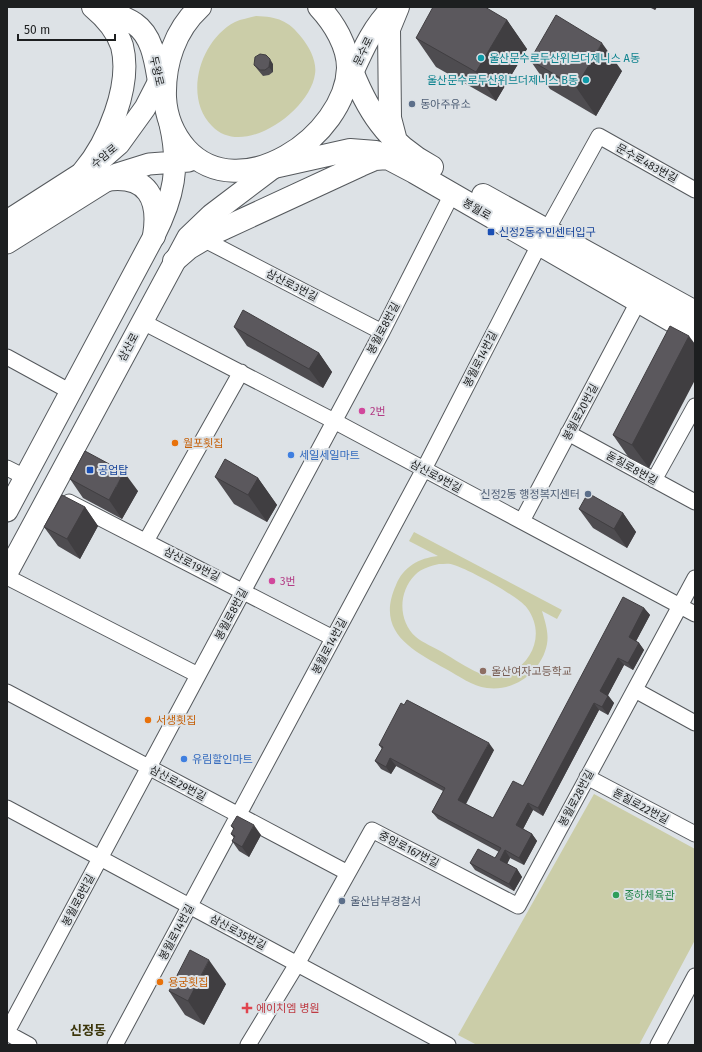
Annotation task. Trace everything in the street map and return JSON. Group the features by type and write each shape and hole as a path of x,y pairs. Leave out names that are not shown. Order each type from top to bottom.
{"main road":[{"path":"83,172 98,153 109,130 123,77 122,46 117,35 101,14 93,7"},
{"name":"두왕로","path":"97,7 129,21 142,31 152,50 168,116"},
{"path":"7,510 16,473 71,392 154,236 170,199 175,161 165,87 169,59 178,34 187,20 200,7"},
{"name":"봉월로","path":"319,7 336,28 350,65 372,114 392,149 436,177 452,194 543,238 638,302 695,334"},
{"name":"문수로","path":"350,65 375,28 393,7"},
{"path":"174,261 203,239 375,159 392,149 390,118 389,29 398,7"},
{"name":"수암로","path":"7,221 108,155 123,139 145,108 169,59"},
{"path":"282,161 323,125 340,100 350,65"},
{"path":"168,116 179,141 203,163"},
{"name":"봉월로","path":"203,163 226,171 243,171 282,161 350,150 376,152 392,149"},
{"name":"수암로","path":"7,243 106,180 131,169 149,164 175,161 203,163"},
{"name":"삼산로","path":"7,573 188,237 197,227 282,161"},
{"path":"436,177 543,238 695,312"},
{"path":"106,180 126,179 142,185 148,192 156,209 154,236"}],"street":[{"name":"문수로483번길","path":"599,136 695,190"},
{"name":"봉월로14번길","path":"115,1045 424,469 543,238 599,136"},
{"name":"봉월로8번길","path":"7,1033 382,332 452,194"},
{"name":"삼산로3번길","path":"203,239 382,332"},
{"name":"봉월로20번길","path":"522,521 638,302"},
{"name":"삼산로9번길","path":"142,322 334,421 695,614"},
{"path":"7,357 71,392"},
{"path":"146,541 241,372"},
{"path":"654,480 695,406"},
{"name":"돋질로8번길","path":"568,433 695,502"},
{"name":"삼산로19번길","path":"50,492 244,590 333,638"},
{"path":"7,577 198,675"},
{"name":"봉월로28번길","path":"518,906 695,578"},
{"path":"635,690 695,722"},
{"name":"삼산로29번길","path":"7,692 348,873"},
{"name":"돋질로22번길","path":"587,777 695,834"},
{"name":"삼산로35번길","path":"7,808 448,1045"},
{"name":"중앙로167번길","path":"248,1045 297,964 372,830 518,906"},
{"path":"662,1044 695,976"},
{"path":"7,1033 29,1045"}],"green space":[{"path":"256,16 277,19 292,27 305,42 312,55 315,65 315,74 310,88 301,102 288,115 273,126 257,134 240,137 225,135 212,126 203,114 198,100 197,85 200,70 205,55 223,30 237,21"},
{"path":"414,532 562,610 557,619 542,611 547,631 547,644 539,663 526,678 507,687 481,687 421,654 400,638 390,615 391,601 396,585 403,573 412,564 424,559 438,556 409,541","holes":["441,564 452,564 482,578 504,590 527,608 535,626 536,635 534,644 526,660 512,672 496,676 479,673 422,641 410,630 403,615 402,606 405,590 415,575 427,568"]},
{"name":"종하체육관","path":"594,794 695,849 695,940 639,1045 477,1045 458,1035"}],"building":[{"path":"433,7 485,7 507,20 476,72 416,38"},
{"path":"556,15 602,43 576,87 530,60"},
{"path":"260,54 266,55 270,59 269,67 265,70 260,70 254,65 255,57"},
{"path":"243,310 319,353 309,369 234,327"},
{"path":"670,326 689,336 632,445 613,435"},
{"path":"85,451 124,472 109,500 70,479"},
{"path":"225,459 258,478 248,495 215,477"},
{"path":"588,493 623,513 614,529 579,509"},
{"path":"62,495 85,507 67,539 44,527"},
{"path":"623,597 644,608 629,637 639,643 628,663 618,658 600,691 608,696 602,707 594,703 538,808 528,803 516,825 532,834 519,858 505,850 500,860 517,869 509,884 470,863 478,849 495,858 501,848 432,812 445,788 390,758 386,767 375,761 383,747 379,745 401,703 404,705 407,700 489,743 458,800 493,818 513,781 523,786"},
{"path":"237,816 254,825 242,847 232,841 235,836 231,834 234,828 231,826"},
{"path":"190,950 209,960 188,1001 169,991"}],"place":[{"name":"울산문수로두산위브더제니스 A동","path":"481,58"},
{"name":"울산문수로두산위브더제니스 B동","path":"586,80"},
{"name":"동아주유소","path":"412,104"},
{"name":"신정2동주민센터입구","path":"491,232"},
{"name":"2번","path":"362,411"},
{"name":"월포횟집","path":"175,443"},
{"name":"세일세일마트","path":"291,455"},
{"name":"공업탑","path":"90,470"},
{"name":"신정2동 행정복지센터","path":"588,494"},
{"name":"3번","path":"272,581"},
{"name":"울산여자고등학교","path":"483,671"},
{"name":"서생횟집","path":"148,720"},
{"name":"유림할인마트","path":"184,759"},
{"name":"종하체육관","path":"616,895"},
{"name":"울산남부경찰서","path":"342,901"},
{"name":"용궁횟집","path":"160,982"},
{"name":"에이치엠 병원","path":"247,1008"}],"district":[{"name":"신정동","path":"88,1030"}]}
